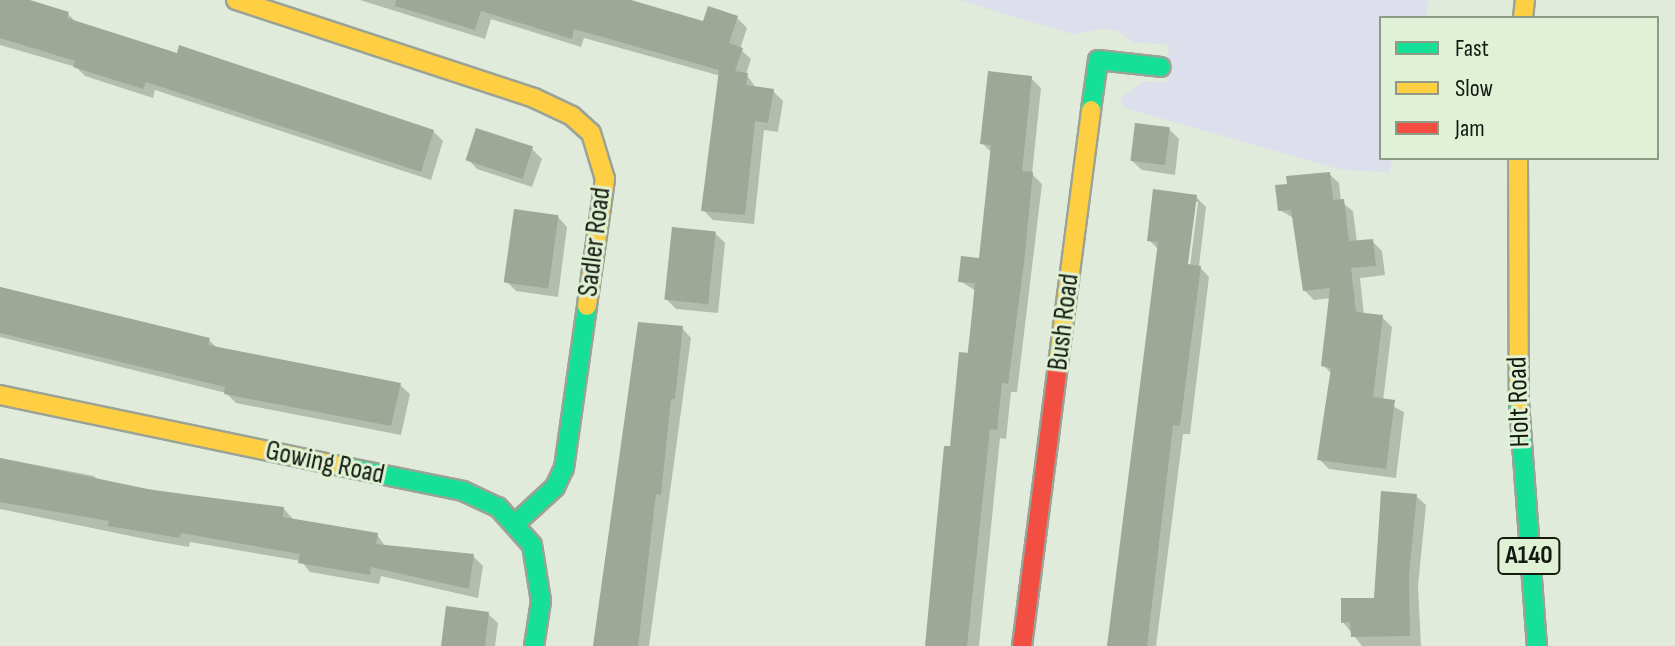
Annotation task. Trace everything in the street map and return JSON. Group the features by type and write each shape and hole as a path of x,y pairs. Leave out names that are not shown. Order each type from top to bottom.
{"main road":[{"name":"Sadler Road","path":"236,0 534,98 572,116 591,133 602,156 605,179 564,468 555,487 516,523"},
{"name":"Bush Road","path":"1022,646 1098,60 1161,67"},
{"name":"Holt Road","path":"1518,160 1518,386 1537,646"},
{"name":"Gowing Road","path":"0,395 463,491 498,507 516,523 532,545 541,601 534,646"}],"shaded area":[{"path":"958,0 1429,0 1425,16 1379,16 1379,160 1392,160 1389,173 1339,169 1125,108 1120,99 1144,81 1166,83 1169,45 1133,42 1118,31 1103,29 1072,34"}],"building":[{"path":"0,0 30,0 69,12 67,18 177,53 179,45 434,130 421,172 146,82 143,89 73,67 75,61 0,38"},
{"path":"396,0 631,0 703,21 708,6 738,16 729,43 743,48 735,71 748,73 746,85 774,89 768,123 755,121 745,215 701,211 719,70 574,29 572,39 481,11 475,30 395,6"},
{"path":"988,71 1032,76 1022,171 1033,172 1024,263 1008,384 1002,383 997,430 990,429 967,646 925,646 944,446 950,446 959,352 968,353 975,283 958,282 961,256 979,258 991,145 980,144"},
{"path":"1135,123 1170,127 1165,165 1130,161"},
{"path":"476,128 533,147 523,179 465,160"},
{"path":"1330,172 1333,200 1344,199 1349,241 1373,239 1376,266 1351,268 1356,312 1383,315 1373,397 1395,400 1386,469 1317,460 1331,368 1321,366 1330,288 1303,291 1291,210 1278,211 1275,185 1287,184 1286,176"},
{"path":"1153,189 1197,195 1188,264 1201,266 1180,426 1173,425 1147,646 1107,646 1158,242 1147,241"},
{"path":"514,209 559,215 548,289 504,282"},
{"path":"672,227 716,232 708,304 664,300"},
{"path":"0,287 210,338 208,345 401,383 391,426 224,394 225,387 0,333"},
{"path":"638,322 683,326 675,399 671,399 661,495 656,494 638,646 593,646"},
{"path":"0,458 152,490 284,507 283,517 378,533 376,544 474,554 469,589 371,567 370,575 298,563 300,554 181,533 180,538 108,526 109,521 0,502"},
{"path":"1381,491 1417,494 1409,575 1410,636 1351,637 1350,622 1341,623 1341,598 1374,598"},
{"path":"446,606 489,612 485,646 441,646"}],"traffic: fast":[{"path":"1091,110 1098,60 1161,67"},
{"path":"516,523 555,487 564,468 587,306"},
{"path":"1519,402 1537,646"},
{"path":"350,468 463,491 498,507 532,545 541,601 534,646"}],"traffic: slow":[{"path":"236,0 534,98 572,116 591,133 605,179 587,306"},
{"path":"1523,16 1525,0"},
{"path":"1058,365 1091,110"},
{"path":"1518,160 1519,402"},
{"path":"0,395 350,468"}],"traffic: jam":[{"path":"1022,646 1058,365"}]}
